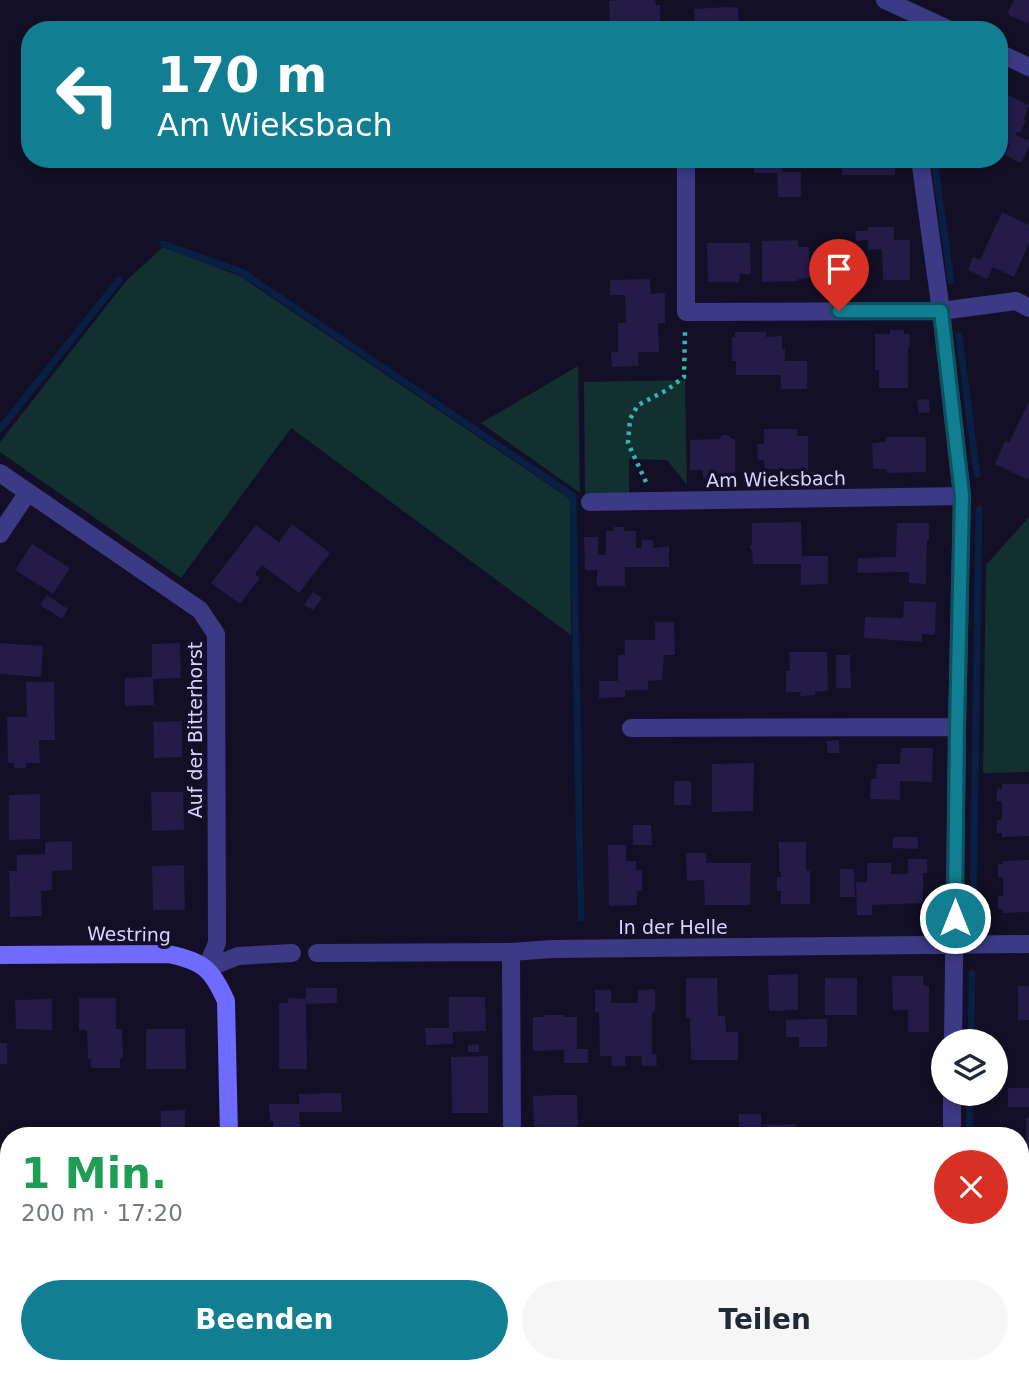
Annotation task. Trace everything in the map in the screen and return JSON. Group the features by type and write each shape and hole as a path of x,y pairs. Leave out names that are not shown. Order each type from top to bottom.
{"main road":[{"name":"Westring","path":"0,955 168,954 189,958 206,969"},
{"path":"206,969 217,981 226,1001 229,1127"}],"street":[{"path":"885,0 914,21"},
{"path":"1008,57 1029,67"},
{"path":"687,168 686,312 941,311 1016,301 1029,308"},
{"path":"921,168 962,495 953,1029"},
{"name":"Auf der Bitterhorst","path":"0,473 200,610 216,634 217,943 206,969"},
{"path":"0,534 28,492"},
{"name":"Am Wieksbach","path":"590,502 962,495"},
{"path":"631,728 957,727"},
{"name":"In der Helle","path":"317,953 1029,944"},
{"path":"511,952 512,1127"},
{"path":"206,969 238,956 292,953"},
{"path":"952,1106 952,1127"}],"path":[{"path":"656,502 628,443 630,419 638,405 667,390 684,377 686,312"}],"green space":[{"path":"163,247 240,276 570,499 571,635 291,428 181,578 0,452 0,442 126,281"},
{"path":"578,366 580,493 481,423"},
{"path":"685,380 687,485 667,460 629,459 629,495 585,495 584,382"},
{"path":"1029,517 1029,772 983,773 986,565"}],"building":[{"path":"655,0 656,5 660,5 660,21 610,21 609,1"},
{"path":"1014,0 1029,0 1029,24 1007,14"},
{"path":"738,8 739,21 695,21 694,9"},
{"path":"1008,95 1029,105 1024,119 1026,120 1020,133 1017,132 1016,135 1029,141 1021,163 1008,156"},
{"path":"754,168 782,168 782,172 801,172 801,197 778,197 777,173 754,173"},
{"path":"842,168 895,168 895,175 842,175"},
{"path":"1002,212 1029,225 1029,244 1014,277 993,267 987,279 968,270 973,257 980,260"},
{"path":"868,227 894,227 894,240 910,240 910,280 883,280 882,249 868,250 868,240 856,241 855,231 868,231"},
{"path":"798,240 798,247 809,247 809,278 762,282 762,241"},
{"path":"707,243 750,243 751,274 740,274 739,282 708,282"},
{"path":"857,244 857,278 822,281 822,264 817,259 822,255 822,245"},
{"path":"650,279 651,294 665,293 665,323 658,323 659,352 638,352 639,366 612,367 611,352 618,352 618,323 626,323 625,295 610,295 610,280"},
{"path":"890,330 904,330 904,334 909,334 908,388 879,388 879,370 875,370 875,334 890,334"},
{"path":"735,332 766,332 766,337 782,336 785,361 807,361 807,389 781,389 781,375 736,375 736,361 732,361 732,337 735,337"},
{"path":"929,399 930,412 919,413 917,400"},
{"path":"1029,401 1028,480 995,464 1005,441 1009,443"},
{"path":"764,429 797,429 797,436 808,436 808,473 798,474 798,469 765,469 764,460 758,460 757,444 764,444"},
{"path":"722,435 735,439 735,478 703,478 703,470 690,470 690,440 719,439"},
{"path":"886,437 926,437 926,472 887,473 886,469 873,469 872,443 886,442"},
{"path":"801,522 802,556 828,556 828,584 801,585 801,564 753,564 749,545 752,545 752,523"},
{"path":"897,523 929,523 926,584 909,583 909,572 857,573 858,558 896,557"},
{"path":"292,524 330,553 299,593 262,565 255,574 260,578 240,604 211,583 256,525 279,542"},
{"path":"614,527 624,527 624,531 636,531 636,548 642,548 642,540 653,540 653,548 669,546 669,567 625,567 625,586 597,586 597,570 585,570 584,537 598,537 598,555 606,555 606,531 614,531"},
{"path":"32,544 70,568 53,594 15,570"},
{"path":"313,592 322,598 313,610 304,605"},
{"path":"47,595 68,609 62,619 40,605"},
{"path":"904,601 936,602 935,635 922,634 922,642 864,638 865,617 903,618"},
{"path":"655,622 674,622 675,655 664,655 662,680 648,681 648,690 625,690 625,697 599,698 599,681 618,681 618,655 625,655 625,640 655,640"},
{"path":"0,643 43,646 41,677 0,674"},
{"path":"180,643 181,678 153,679 154,705 125,706 125,678 152,677 152,644"},
{"path":"789,652 827,652 828,691 804,696 800,696 801,692 786,692 786,671 790,671"},
{"path":"836,655 850,655 851,688 836,688"},
{"path":"26,682 54,682 55,740 39,740 40,763 26,763 26,768 14,768 14,763 8,763 7,717 27,717"},
{"path":"182,721 182,757 154,758 153,722"},
{"path":"839,740 839,753 827,753 827,741"},
{"path":"901,748 933,748 932,782 900,781 900,800 870,799 871,779 876,779 877,764 900,764"},
{"path":"754,763 753,811 712,812 712,764"},
{"path":"674,781 691,781 691,805 674,805"},
{"path":"1002,784 1029,784 1029,836 1002,837 1002,833 997,833 997,820 1002,820 1002,801 997,801 997,788 1002,789"},
{"path":"151,792 183,792 184,830 152,831"},
{"path":"40,794 40,839 9,840 9,795"},
{"path":"633,825 651,825 652,845 633,845"},
{"path":"893,837 918,837 918,849 893,848"},
{"path":"72,841 72,870 52,871 52,890 41,891 42,916 10,917 9,871 17,871 17,855 45,854 45,842"},
{"path":"779,842 806,842 806,871 810,871 810,904 781,904 781,891 777,891 777,877 781,877"},
{"path":"608,845 626,845 626,861 636,861 636,870 642,870 642,891 637,891 637,905 609,906"},
{"path":"686,853 706,853 706,863 751,863 750,905 705,905 704,880 687,881"},
{"path":"908,859 927,859 927,873 923,873 923,903 872,905 872,915 857,915 856,882 867,882 867,863 891,863 891,874 908,874"},
{"path":"1029,860 1029,912 1003,913 1003,909 998,909 998,896 1003,896 1003,877 998,877 998,864 1003,864 1003,861"},
{"path":"184,865 185,910 153,910 152,866"},
{"path":"840,869 854,869 855,897 840,897"},
{"path":"798,974 798,1010 769,1011 768,975"},
{"path":"892,976 923,976 924,986 929,986 929,1032 908,1032 908,1010 893,1010"},
{"path":"686,978 717,978 718,1016 725,1016 726,1032 738,1032 738,1060 691,1060 690,1018 686,1018"},
{"path":"825,978 857,978 857,1015 825,1015"},
{"path":"1018,986 1029,986 1029,1020 1018,1020"},
{"path":"306,988 337,988 337,1003 306,1004 307,1069 279,1069 279,1003 288,1003 288,998 306,999"},
{"path":"655,989 652,1054 656,1054 657,1066 642,1066 641,1056 625,1056 626,1066 612,1066 611,1056 600,1056 599,1012 595,1012 595,990 611,990 611,1003 638,1003 638,990"},
{"path":"449,997 485,997 486,1031 453,1032 453,1044 426,1045 425,1028 449,1028"},
{"path":"79,998 116,998 116,1029 122,1029 123,1058 120,1058 120,1068 91,1068 87,1030 79,1030"},
{"path":"52,999 52,1030 16,1029 15,1000"},
{"path":"533,1017 577,1017 577,1049 588,1049 588,1063 564,1063 564,1050 533,1051"},
{"path":"827,1019 827,1047 799,1047 799,1037 786,1037 786,1020"},
{"path":"146,1029 185,1029 186,1069 146,1069"},
{"path":"0,1043 7,1043 7,1064 0,1064"},
{"path":"479,1044 479,1052 468,1052 468,1045"},
{"path":"488,1056 488,1113 452,1113 451,1057"},
{"path":"1008,1088 1029,1088 1029,1107 1008,1106"},
{"path":"341,1093 342,1112 299,1112 300,1127 273,1127 269,1104 299,1104 299,1094"},
{"path":"577,1095 578,1127 534,1127 533,1096"},
{"path":"185,1110 185,1127 161,1127 161,1111"},
{"path":"739,1114 761,1114 761,1127 739,1127"},
{"path":"796,1124 796,1127 766,1127"}],"waterway":[{"path":"935,168 951,281"},
{"path":"163,244 242,272 573,496 581,918"},
{"path":"0,429 119,280"},
{"path":"959,336 977,474"},
{"path":"973,913 979,509"},
{"path":"971,1029 972,974"},
{"path":"969,1127 970,1106"}],"route":[{"path":"839,311 941,311 962,495 955,918"}]}
